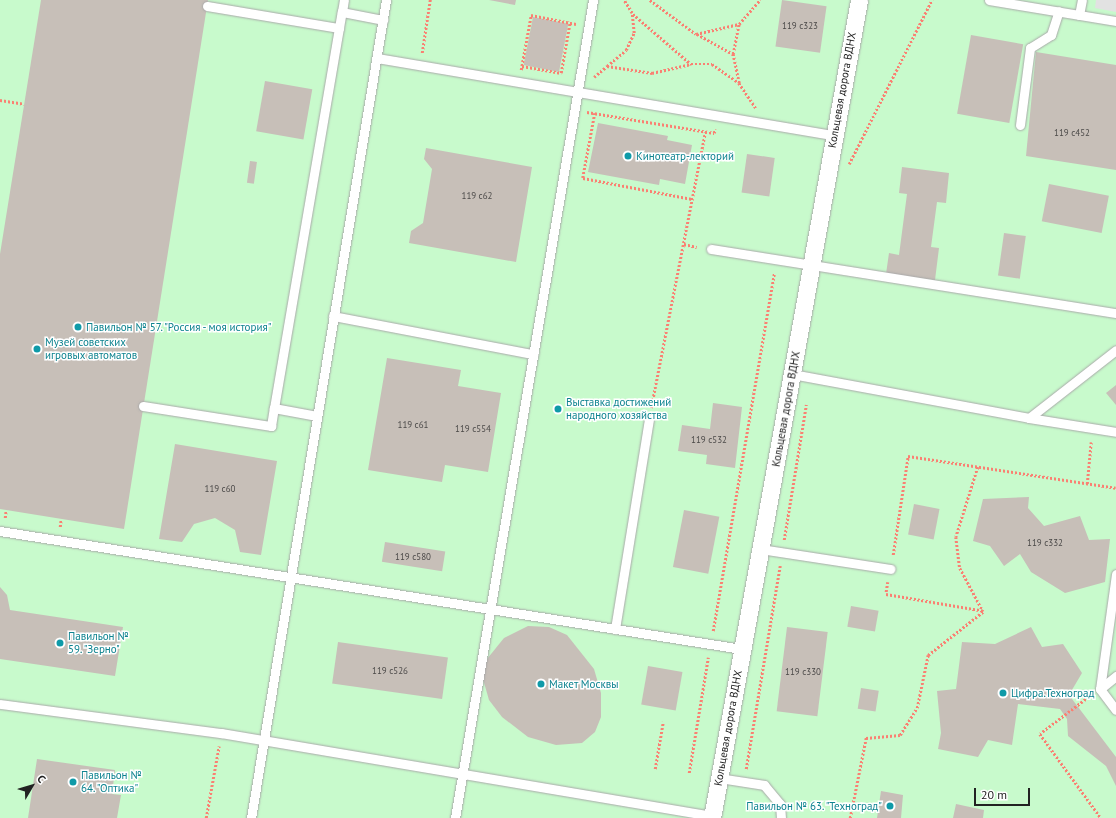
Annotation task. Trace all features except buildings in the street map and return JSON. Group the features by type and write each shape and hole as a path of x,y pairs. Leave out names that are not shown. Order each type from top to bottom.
{"street":[{"name":"Кольцевая дорога ВДНХ","path":"712,817 859,0"}],"lane":[{"path":"143,406 271,426 344,0"},
{"path":"251,818 386,0"},
{"path":"455,818 593,0"},
{"path":"989,0 1116,20"},
{"path":"1079,15 1082,0"},
{"path":"207,6 340,28"},
{"path":"1020,125 1030,48 1051,35 1059,11"},
{"path":"342,12 383,20"},
{"path":"376,58 834,135"},
{"path":"711,249 812,267 1116,313"},
{"path":"333,316 533,354"},
{"path":"1029,418 1116,350"},
{"path":"792,374 1029,418 1116,432"},
{"path":"274,408 317,416"},
{"path":"615,628 649,420"},
{"path":"0,531 742,649"},
{"path":"760,549 890,569"},
{"path":"1116,574 1100,689 1116,710"},
{"path":"1100,689 1116,676"},
{"path":"0,704 221,733 461,776 712,817"},
{"path":"718,778 764,785 780,804 781,818"}],"path":[{"path":"419,65 430,0"},
{"path":"624,0 632,13 692,64"},
{"path":"650,0 696,34 733,54"},
{"path":"739,84 733,54 739,24 760,0"},
{"path":"578,92 626,50 634,33 632,13"},
{"path":"519,82 531,15 589,26"},
{"path":"522,66 546,69 561,73 570,22"},
{"path":"696,34 739,24"},
{"path":"607,66 652,73 692,64 712,64 739,84 767,123"},
{"path":"0,100 24,104"},
{"path":"575,110 714,133 717,115"},
{"path":"595,113 582,178 692,199"},
{"path":"649,420 705,132"},
{"path":"689,773 776,261"},
{"path":"1087,484 1092,428"},
{"path":"984,611 886,594 908,456 1116,488"},
{"path":"978,467 956,537 960,568 984,611"},
{"path":"5,519 6,510"},
{"path":"60,527 61,519"},
{"path":"850,818 866,738 900,735 917,708 928,655 984,611"},
{"path":"1100,689 1040,734 1101,818"},
{"path":"655,768 663,722"},
{"path":"206,818 221,733"}],"green space":[{"name":"Выставка достижений народного хозяйства","path":"0,0 1116,0 1116,818 0,818"}],"shaded area":[{"path":"1096,0 1116,0 1116,12 1095,8"}],"place":[{"name":"Кинотеатр-лекторий","path":"628,156"},
{"name":"Павильон № 57. \"Россия - моя история\"","path":"78,327"},
{"name":"Музей советских игровых автоматов","path":"37,349"},
{"name":"Выставка достижений народного хозяйства","path":"558,409"},
{"name":"Павильон № 59. \"Зерно\"","path":"60,643"},
{"name":"Макет Москвы","path":"541,684"},
{"name":"Цифра.Техноград","path":"1003,693"},
{"name":"Павильон № 64. \"Оптика\"","path":"73,782"},
{"name":"Павильон № 63. \"Техноград\"","path":"890,806"}]}
